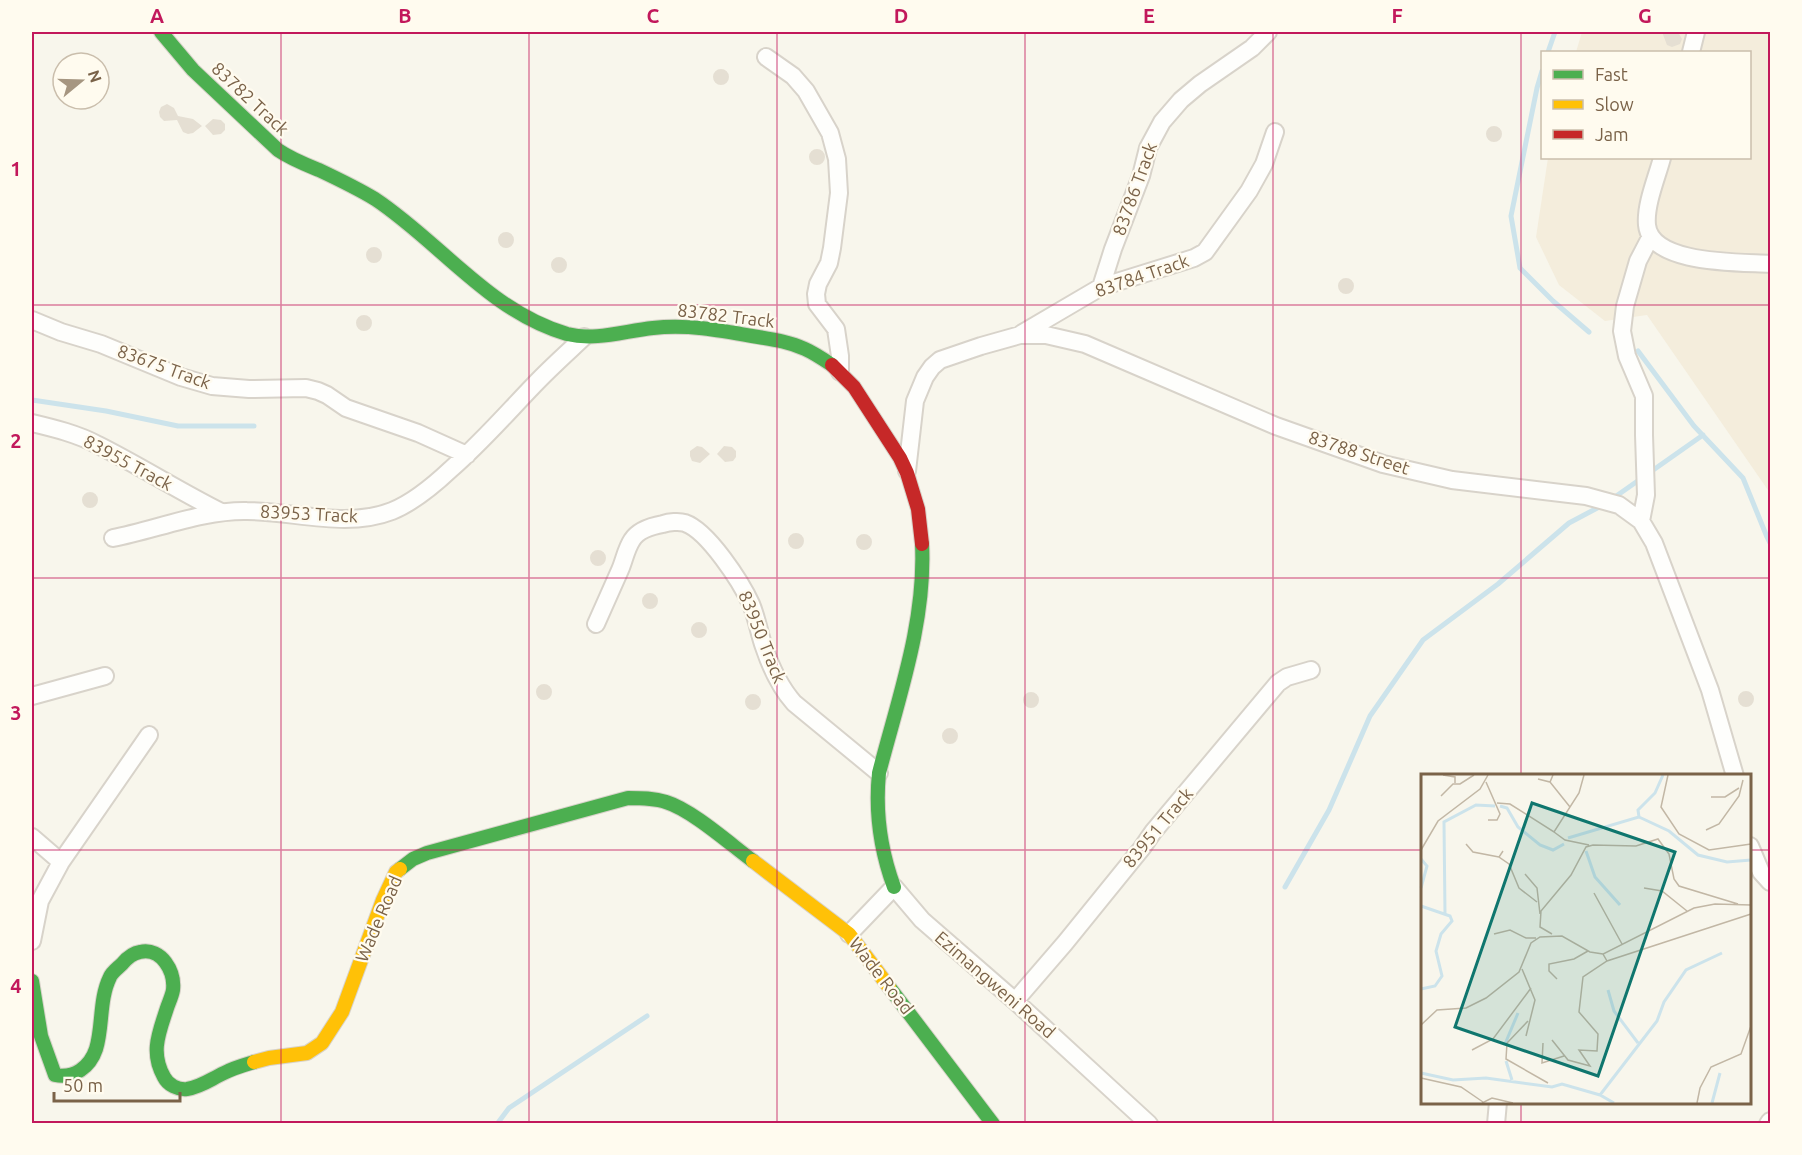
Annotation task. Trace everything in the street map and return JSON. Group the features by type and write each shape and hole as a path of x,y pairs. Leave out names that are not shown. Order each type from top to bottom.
{"street":[{"name":"83782 Track","path":"161,32 192,70 285,155 348,184 382,205 518,312 569,335 584,337 662,327 689,327 791,342 809,349 826,360 840,372 866,402 907,472 919,518 921,549 918,609 914,636 876,793 880,848 894,887"},
{"name":"83786 Track","path":"1101,286 1141,176 1148,148 1162,122 1181,100 1252,48 1268,32"},
{"path":"1691,51 1696,32"},
{"path":"766,57 793,76 806,90 830,134 837,159 839,193 832,248 816,294 817,304 836,329 840,372"},
{"name":"83784 Track","path":"1020,335 1101,286 1194,258 1205,252 1249,191 1264,164 1275,132"},
{"path":"1662,159 1648,211 1647,226 1651,236 1663,248 1674,254 1726,262 1770,264"},
{"path":"1641,521 1647,495 1644,396 1628,356 1622,331 1625,306 1638,261 1651,236"},
{"name":"83675 Track","path":"32,320 61,332 101,344 181,377 212,386 249,389 306,388 318,391 346,408 418,433 467,455"},
{"name":"83788 Street","path":"907,472 915,401 932,367 940,360 1020,335 1046,335 1085,344 1276,426 1383,464 1452,480 1586,496 1619,506 1641,521 1654,543 1710,690 1734,774"},
{"name":"83953 Track","path":"113,538 221,512 247,511 357,519 393,511 428,490 467,455 584,337"},
{"name":"83955 Track","path":"32,423 97,444 221,512"},
{"name":"83950 Track","path":"596,624 632,540 642,531 655,525 670,522 686,523 700,533 720,555 741,585 752,606 771,667 785,692 794,703 879,773"},
{"name":"83951 Track","path":"1015,1000 1065,943 1159,825 1278,683 1287,676 1311,670"},
{"path":"32,696 105,676"},
{"path":"32,941 40,901 61,862 149,735"},
{"name":"Wade Road","path":"32,981 41,1036 56,1075 65,1077 78,1073 96,1049 102,1006 110,976 129,956 142,951 163,958 169,965 173,990 158,1040 157,1064 166,1081 176,1088 186,1089 208,1083 225,1072 269,1058 307,1053 322,1043 342,1012 383,900 396,872 413,859 427,853 627,798 655,798 674,804 849,934 993,1124"},
{"path":"32,837 61,862"},
{"path":"1751,850 1761,872 1770,882"},
{"path":"849,934 894,887"},
{"name":"Ezimangweni Road","path":"894,887 922,920 1015,1000 1149,1124"},
{"path":"1496,1124 1498,1104"}],"shaded area":[{"path":"1582,32 1770,32 1770,493 1647,315 1605,321 1559,285 1536,237 1548,159 1751,159 1751,51 1576,51"}],"building":[{"path":"1662,32 1678,32 1682,39 1680,44 1672,47 1667,45"},
{"path":"718,69 724,69 729,77 727,83 718,85 713,80 713,74"},
{"path":"167,104 174,108 178,116 193,119 202,126 188,134 183,132 177,120 164,121 159,112 161,107"},
{"path":"213,119 221,120 225,124 225,130 221,134 213,135 205,126"},
{"path":"1491,126 1497,126 1502,134 1500,140 1491,142 1486,137 1486,131"},
{"path":"814,149 820,149 825,157 823,163 814,165 809,160 809,154"},
{"path":"503,232 509,232 514,240 512,246 503,248 498,243 498,237"},
{"path":"371,247 377,247 382,255 380,261 371,263 366,258 366,252"},
{"path":"556,257 562,257 567,265 565,271 556,273 551,268 551,262"},
{"path":"1343,278 1349,278 1354,286 1352,292 1343,294 1338,289 1338,283"},
{"path":"361,315 367,315 372,323 370,329 361,331 356,326 356,320"},
{"path":"697,446 710,454 700,463 692,461 690,456 690,451"},
{"path":"724,446 732,447 736,451 733,461 725,462 717,454"},
{"path":"87,492 93,492 98,500 96,506 87,508 82,503 82,497"},
{"path":"793,533 799,533 804,541 802,547 793,549 788,544 788,538"},
{"path":"861,534 867,534 872,542 870,548 861,550 856,545 856,539"},
{"path":"595,550 601,550 606,558 604,564 595,566 590,561 590,555"},
{"path":"647,593 653,593 658,601 656,607 647,609 642,604 642,598"},
{"path":"696,622 702,622 707,630 705,636 696,638 691,633 691,627"},
{"path":"541,684 547,684 552,692 550,698 541,700 536,695 536,689"},
{"path":"1743,691 1749,691 1754,699 1752,705 1743,707 1738,702 1738,696"},
{"path":"1028,692 1034,692 1039,700 1037,706 1028,708 1023,703 1023,697"},
{"path":"750,694 756,694 761,702 759,708 750,710 745,705 745,699"},
{"path":"947,728 953,728 958,736 956,742 947,744 942,739 942,733"}],"waterway":[{"path":"1548,51 1555,32"},
{"path":"1541,74 1511,216 1520,268 1589,332"},
{"path":"1638,351 1694,426 1743,478 1770,543"},
{"path":"32,400 106,411 178,426 254,426"},
{"path":"1612,499 1703,435"},
{"path":"1285,887 1329,810 1370,716 1423,640 1498,584 1569,523 1601,506"},
{"path":"497,1124 509,1108 647,1016"}],"traffic: fast":[{"path":"161,32 193,70 278,150 375,199 399,216 490,293 539,324 578,336 610,335 665,327 715,330 772,339 799,346 832,365"},
{"path":"894,887 885,859 880,831 879,773 915,631 920,602 922,544"},
{"path":"400,869 413,859 427,853 628,798 657,800 676,806 699,820 753,861"},
{"path":"32,981 41,1036 55,1075 75,1073 90,1061 96,1049 104,994 111,975 132,955 148,951 155,953 166,962 172,976 173,990 157,1042 157,1059 168,1082 180,1089 192,1088 254,1062"},
{"path":"889,987 993,1124"}],"traffic: slow":[{"path":"753,861 849,934 889,987"},
{"path":"254,1062 307,1053 322,1043 342,1012 383,900 396,872 400,869"}],"traffic: jam":[{"path":"832,365 854,387 900,458 918,509 922,544"}]}
